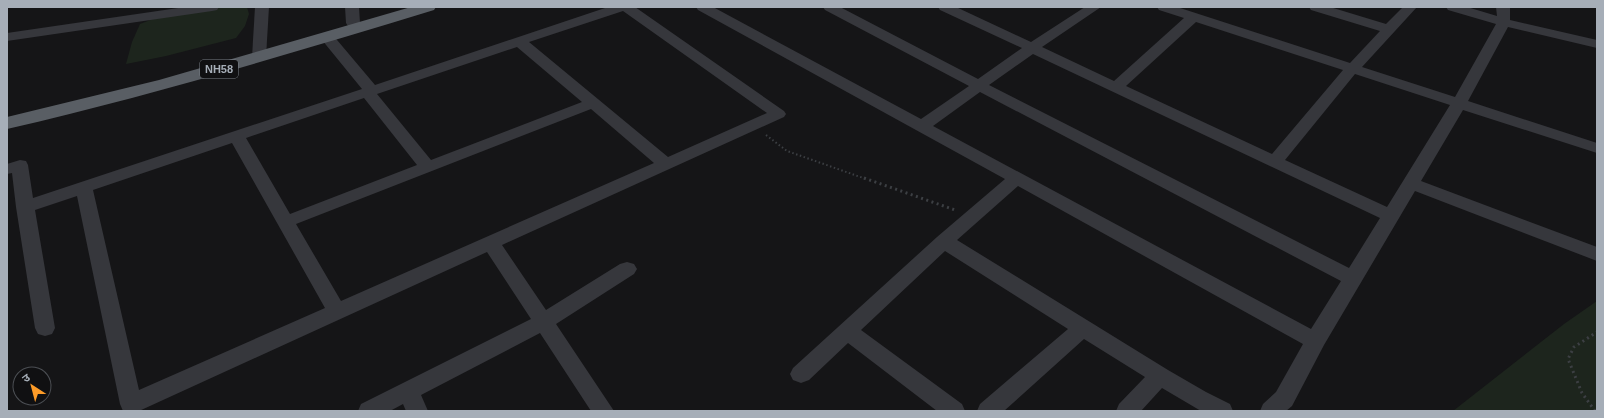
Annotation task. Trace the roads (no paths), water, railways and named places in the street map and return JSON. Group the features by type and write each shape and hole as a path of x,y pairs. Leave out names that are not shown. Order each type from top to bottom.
{"highway":[{"name":"NH58","path":"7,123 68,110 259,54 352,15 407,7"},
{"name":"NH58","path":"7,116 328,37 428,7"}],"street":[{"path":"7,38 212,7"},
{"path":"259,54 262,7"},
{"path":"25,208 621,7"},
{"path":"84,188 131,404 778,114 626,7"},
{"path":"830,7 1352,278"},
{"path":"945,7 967,10 1034,47 1116,87 1391,216"},
{"path":"922,126 1034,47 1094,7"},
{"path":"1164,7 1597,148"},
{"path":"1316,7 1388,29"},
{"path":"1275,161 1352,69 1410,7"},
{"path":"1453,7 1504,14 1597,44"},
{"path":"712,8 922,126 1315,341"},
{"path":"1271,411 1284,399 1315,341 1352,278 1459,104 1504,14"},
{"path":"1116,87 1193,17"},
{"path":"328,37 428,167"},
{"path":"519,41 666,164"},
{"path":"285,222 593,103"},
{"path":"236,136 337,312"},
{"path":"7,169 20,165 25,208 44,328"},
{"path":"801,374 944,241 1017,178"},
{"path":"1411,183 1597,254"},
{"path":"944,241 1160,376 1198,399 1222,411"},
{"path":"491,243 603,411"},
{"path":"369,411 543,322 627,269"},
{"path":"988,411 1083,328"},
{"path":"847,331 954,411"},
{"path":"1127,411 1160,376"},
{"path":"408,391 417,411"}]}
